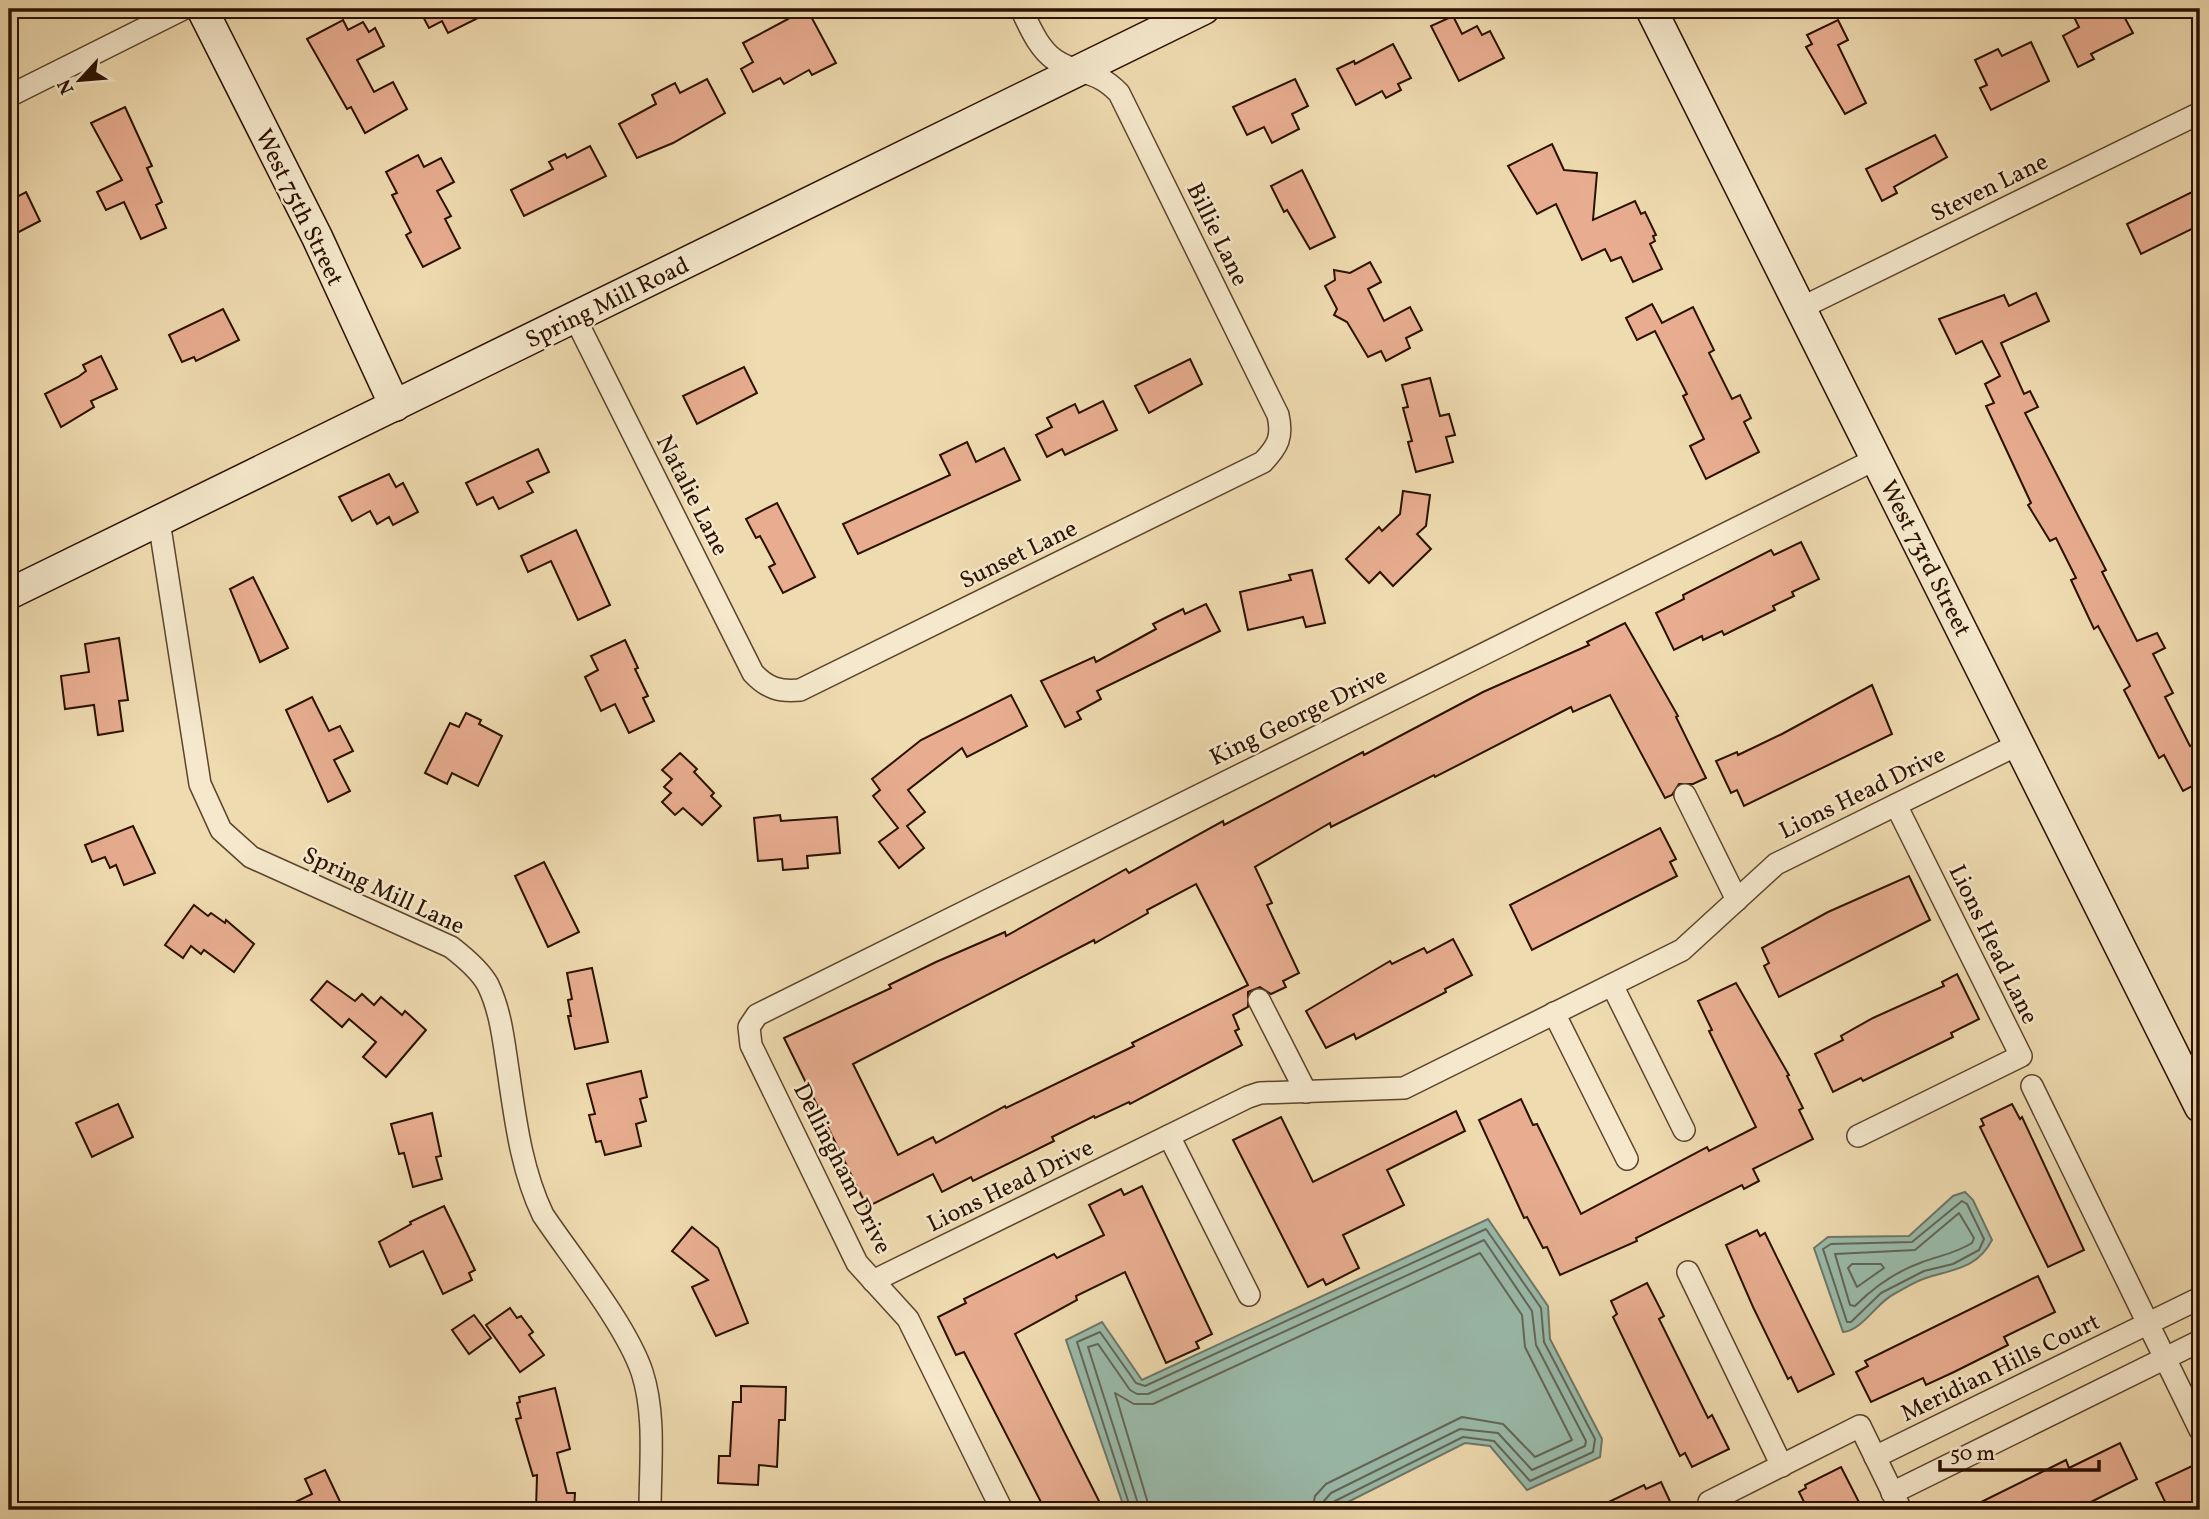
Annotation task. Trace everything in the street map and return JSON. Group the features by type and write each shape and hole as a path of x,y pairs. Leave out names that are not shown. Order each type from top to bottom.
{"street":[{"path":"9,96 183,9"},
{"name":"West 75th Street","path":"202,9 317,237 395,406"},
{"name":"Billie Lane","path":"1021,9 1039,44 1056,60 1105,79 1119,93 1278,415 1281,430 1279,444"},
{"name":"Spring Mill Road","path":"9,594 1204,9"},
{"name":"West 73rd Street","path":"1651,9 2200,1107"},
{"name":"Steven Lane","path":"1801,309 2200,113"},
{"name":"Natalie Lane","path":"575,318 753,673 772,688"},
{"name":"Sunset Lane","path":"772,688 781,692 800,690 1263,462 1279,444"},
{"name":"King George Drive","path":"749,1027 765,1009 1876,459"},
{"name":"Spring Mill Lane","path":"159,521 200,784 221,830 251,857 451,947 467,959 487,982 499,1010 521,1154 535,1198 628,1342 642,1371 650,1418 650,1510"},
{"name":"Lions Head Drive","path":"873,1281 1248,1097 1260,1093 1404,1088 1692,944 1776,864 2019,744"},
{"path":"1685,795 1737,900"},
{"name":"Lions Head Lane","path":"1858,1136 2021,1056 1896,805"},
{"path":"1612,985 1684,1130"},
{"path":"1259,1000 1306,1092"},
{"path":"1554,1013 1626,1159"},
{"name":"Dellingham Drive","path":"749,1027 751,1045 857,1263 908,1319 1002,1510"},
{"path":"2032,1086 2200,1430"},
{"path":"1169,1136 1249,1296"},
{"path":"1688,1272 1782,1466"},
{"name":"Meridian Hills Court","path":"1875,1457 2200,1298"},
{"path":"1713,1510 1709,1502 1860,1426 1897,1501 2200,1341"}],"water":[{"path":"1965,1192 1973,1200 1992,1240 1980,1256 1965,1266 1920,1280 1894,1294 1857,1326 1843,1332 1814,1248 1828,1237 1909,1236 1953,1196"},
{"path":"1488,1219 1548,1306 1550,1339 1602,1439 1600,1457 1527,1490 1490,1446 1465,1443 1332,1510 1125,1510 1066,1340 1102,1322 1142,1380"}],"building":[{"path":"419,9 496,9 448,33 442,21 429,28"},
{"path":"798,9 807,9 836,63 812,75 809,70 784,84 780,78 753,92 741,69 753,62 743,43 788,19 786,15"},
{"path":"2070,9 2103,9 2106,14 2120,9 2133,33 2091,54 2094,59 2078,67 2063,36 2079,27"},
{"path":"1453,16 1462,34 1477,26 1482,35 1490,31 1504,58 1459,81 1431,26"},
{"path":"343,20 348,30 363,22 369,32 375,28 384,46 357,60 374,92 393,82 407,109 365,133 351,107 347,109 307,39"},
{"path":"1838,20 1848,40 1838,45 1866,103 1845,114 1806,47 1812,44 1807,35"},
{"path":"2031,42 2049,81 1991,110 1980,88 1987,85 1975,60 1998,49 2002,56"},
{"path":"1393,44 1411,78 1398,84 1401,90 1386,98 1382,91 1356,105 1337,69 1354,61 1355,64"},
{"path":"707,79 725,113 673,143 637,158 619,124 656,104 652,95 675,83 680,93"},
{"path":"1295,79 1308,106 1292,114 1299,129 1272,143 1264,127 1247,135 1233,107"},
{"path":"125,107 152,166 147,168 162,202 156,205 166,228 141,239 124,202 106,210 97,192 122,180 91,123"},
{"path":"1935,135 1947,157 1894,187 1897,193 1882,201 1866,169"},
{"path":"1552,144 1564,170 1597,173 1593,220 1635,201 1641,214 1645,212 1656,235 1653,236 1655,241 1650,244 1662,269 1633,282 1621,257 1611,261 1605,249 1582,260 1556,204 1537,214 1508,166"},
{"path":"590,146 606,176 524,216 511,190 553,169 549,162 565,154 567,158"},
{"path":"418,155 424,167 441,158 454,182 437,191 451,216 445,219 460,248 423,267 406,235 411,232 392,195 397,193 386,172"},
{"path":"1302,170 1335,237 1310,249 1287,210 1284,212 1271,186"},
{"path":"26,192 40,221 9,237 9,201"},
{"path":"2192,192 2200,209 2200,225 2141,254 2127,224"},
{"path":"1370,262 1381,282 1368,289 1384,321 1410,307 1422,330 1406,338 1410,348 1386,361 1381,351 1368,357 1347,322 1334,315 1337,309 1325,286 1335,280 1334,270 1350,273"},
{"path":"2036,293 2049,321 2001,343 2024,394 2030,391 2038,407 2025,413 2106,570 2102,572 2137,641 2157,633 2165,648 2153,654 2173,693 2165,697 2190,746 2200,740 2200,782 2183,791 2164,755 2159,758 2124,690 2130,686 2098,626 2094,629 2071,580 2076,578 2056,538 2050,541 2028,505 2031,503 1986,406 1994,403 1985,384 2000,376 1982,341 1956,354 1939,319 2004,295 2009,306"},
{"path":"1652,304 1662,323 1693,307 1714,350 1709,353 1732,399 1740,395 1751,418 1744,422 1759,452 1706,479 1690,446 1704,439 1683,396 1687,394 1655,331 1637,340 1626,318"},
{"path":"223,309 239,340 196,361 194,357 182,362 169,335"},
{"path":"101,356 117,389 91,401 94,407 61,427 45,394 78,377 86,371 83,365"},
{"path":"1190,359 1202,384 1149,413 1135,386"},
{"path":"744,367 757,393 697,424 683,396"},
{"path":"1430,378 1440,416 1449,414 1455,435 1446,437 1453,462 1416,472 1408,442 1412,441 1403,408 1408,407 1402,385"},
{"path":"1103,401 1117,430 1065,455 1062,449 1047,457 1036,435 1052,427 1047,418 1075,404 1079,413"},
{"path":"967,442 976,462 1004,448 1020,480 858,554 843,524 950,475 940,455"},
{"path":"538,449 549,472 527,482 533,492 499,509 493,497 477,505 466,483"},
{"path":"389,474 396,487 403,483 418,512 393,525 389,517 377,524 370,511 352,521 339,497"},
{"path":"1403,491 1430,495 1426,526 1417,534 1431,549 1393,586 1380,572 1369,583 1346,559 1379,527 1382,531 1400,514"},
{"path":"777,503 815,577 783,593 769,567 775,564 760,536 756,538 746,519"},
{"path":"576,530 610,605 578,620 551,561 528,572 521,556"},
{"path":"1801,542 1819,579 1792,592 1794,596 1773,606 1775,610 1724,635 1722,631 1703,640 1702,636 1674,650 1656,613 1684,599 1683,595 1771,550 1774,555"},
{"path":"1312,570 1325,623 1306,627 1303,617 1248,630 1240,592 1291,580 1289,575"},
{"path":"253,577 288,648 260,662 230,589"},
{"path":"1206,604 1220,631 1097,691 1101,699 1077,712 1081,719 1065,727 1041,681 1094,657 1096,662 1156,629 1153,624 1183,609 1185,614"},
{"path":"1625,623 1678,716 1676,717 1706,778 1693,784 1679,784 1672,795 1665,798 1610,695 1573,712 1571,707 1331,827 1330,823 1255,867 1272,903 1267,905 1299,973 1283,981 1286,987 1271,994 1260,987 1248,992 1248,1007 1233,1015 1239,1029 1235,1031 1242,1045 1130,1104 1129,1102 1095,1118 1094,1116 1052,1137 1054,1141 973,1181 971,1177 942,1192 933,1174 867,1207 784,1038 891,988 889,985 936,962 1005,932 1006,936 1126,869 1129,873 1223,821 1224,825 1483,692 1589,645 1587,642","holes":["1196,884 1248,985 1132,1043 1134,1046 1006,1108 1005,1106 936,1143 933,1137 898,1155 853,1064 1094,940 1095,943 1148,913 1147,910"]},
{"path":"119,638 128,700 119,701 123,731 98,735 94,705 65,709 61,676 89,672 85,644"},
{"path":"625,640 638,668 635,669 648,696 643,698 654,721 629,733 615,704 601,711 585,677 598,670 591,656"},
{"path":"1872,685 1892,734 1744,806 1737,790 1731,793 1716,761 1737,752 1738,755 1782,734"},
{"path":"1011,695 1027,726 967,757 962,748 908,790 925,812 907,826 924,848 899,868 879,842 898,828 873,796 880,790 872,779 921,740"},
{"path":"312,697 329,731 340,726 353,751 334,760 350,791 328,802 286,710"},
{"path":"466,713 481,720 479,724 502,736 478,786 452,773 447,784 425,773 450,723 459,727"},
{"path":"680,753 697,769 694,772 714,793 711,796 721,806 702,825 683,808 675,815 662,802 671,793 664,787 672,779 662,770"},
{"path":"780,815 781,821 837,817 840,853 807,856 808,868 783,870 782,859 758,861 754,818"},
{"path":"133,826 155,873 124,885 116,865 110,868 105,857 92,862 85,845"},
{"path":"1660,828 1676,859 1670,862 1677,876 1532,950 1510,905"},
{"path":"544,862 579,932 548,947 515,876"},
{"path":"1909,876 1930,920 1779,997 1764,966 1769,963 1762,948 1828,912"},
{"path":"194,905 208,916 211,913 225,923 226,920 254,944 234,972 204,950 201,954 191,946 183,958 165,945"},
{"path":"1453,939 1472,975 1445,989 1446,992 1356,1039 1354,1034 1326,1048 1306,1011 1390,961 1392,964 1424,948 1427,953"},
{"path":"592,968 608,1042 575,1049 568,1016 571,1016 568,1000 572,999 567,973"},
{"path":"1957,974 1979,1019 1951,1033 1953,1037 1863,1081 1861,1078 1833,1092 1815,1054 1843,1040 1841,1036 1873,1018 1944,986 1942,982"},
{"path":"327,981 355,1001 362,994 374,1005 381,997 402,1015 405,1011 426,1030 386,1077 363,1057 376,1042 349,1019 342,1027 311,1000"},
{"path":"1736,983 1789,1075 1787,1076 1803,1108 1799,1110 1813,1139 1753,1169 1759,1181 1744,1189 1742,1185 1636,1238 1637,1241 1560,1275 1547,1247 1543,1248 1527,1217 1524,1218 1479,1120 1521,1099 1533,1125 1537,1124 1581,1214 1707,1147 1709,1151 1756,1127 1709,1031 1712,1030 1698,1001"},
{"path":"641,1071 647,1097 640,1099 646,1121 636,1124 641,1146 605,1155 601,1141 596,1142 589,1115 595,1114 587,1084"},
{"path":"118,1104 133,1137 92,1157 76,1123"},
{"path":"2012,1104 2020,1119 2022,1117 2084,1250 2048,1267 1980,1127 1984,1125 1981,1119"},
{"path":"1456,1111 1465,1131 1387,1170 1404,1205 1343,1235 1359,1268 1326,1285 1323,1279 1308,1287 1233,1140 1281,1117 1313,1182"},
{"path":"432,1113 441,1156 436,1157 442,1179 413,1187 404,1153 399,1154 391,1124"},
{"path":"1142,1186 1212,1334 1196,1342 1199,1348 1166,1363 1125,1272 1076,1296 1077,1300 1015,1334 1100,1503 1085,1510 1045,1510 964,1352 956,1355 938,1317 966,1303 964,1299 1054,1254 1057,1258 1104,1235 1089,1205 1121,1189 1124,1195"},
{"path":"444,1206 475,1270 469,1273 472,1280 443,1294 423,1251 390,1267 379,1242 411,1224 410,1222"},
{"path":"692,1227 718,1248 748,1323 716,1336 692,1287 708,1280 672,1251"},
{"path":"1757,1230 1760,1236 1765,1233 1834,1374 1798,1392 1791,1377 1788,1379 1726,1245"},
{"path":"2038,1276 2055,1312 2004,1337 2008,1345 1954,1372 1926,1385 1923,1378 1871,1402 1856,1372 1868,1366 1865,1361"},
{"path":"1647,1283 1664,1316 1659,1319 1708,1418 1712,1415 1729,1449 1692,1467 1685,1453 1680,1456 1613,1317 1617,1314 1611,1301"},
{"path":"510,1308 517,1318 521,1316 533,1332 529,1335 544,1355 520,1372 486,1325"},
{"path":"474,1315 491,1338 469,1354 452,1330"},
{"path":"741,1386 786,1387 785,1420 779,1420 777,1467 759,1465 758,1485 718,1483 719,1456 730,1456 733,1402 741,1402"},
{"path":"555,1388 570,1449 557,1453 567,1493 575,1493 574,1510 536,1510 537,1475 533,1476 516,1419 521,1418 517,1403 520,1402 519,1397"},
{"path":"2120,1443 2137,1479 2075,1510 1965,1510 2066,1460 2069,1468"},
{"path":"2192,1466 2200,1483 2200,1510 2169,1510 2156,1483"},
{"path":"1841,1467 1863,1510 1808,1510 1799,1492 1806,1488 1805,1485"},
{"path":"325,1470 344,1510 279,1510 312,1494 305,1479"},
{"path":"1661,1482 1674,1510 1592,1510 1644,1485 1646,1489"}]}
